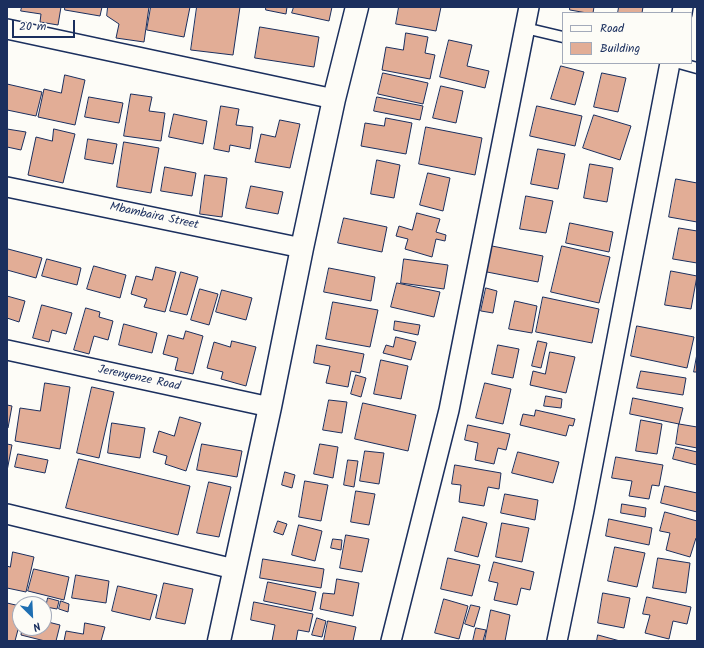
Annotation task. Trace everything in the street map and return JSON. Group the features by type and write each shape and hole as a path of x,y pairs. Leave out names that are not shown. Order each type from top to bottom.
{"street":[{"path":"219,641 270,407 334,100 357,7"},
{"path":"391,641 449,410 530,7"},
{"path":"7,29 334,100"},
{"path":"557,641 584,510 670,64"},
{"name":"Mbambaira Street","path":"7,187 302,248"},
{"name":"Jerenyenze Road","path":"7,350 270,407"},
{"path":"7,514 234,570"}],"lane":[{"path":"525,28 562,37"},
{"path":"683,64 697,68"}],"building":[{"path":"22,7 61,7 58,25 40,22 41,14 21,11"},
{"path":"65,7 102,7 100,16 65,10"},
{"path":"108,7 149,7 144,42 116,38 119,24 107,16"},
{"path":"151,7 190,7 184,37 147,30"},
{"path":"197,7 240,7 233,55 191,50"},
{"path":"266,7 287,7 286,14 266,10"},
{"path":"294,7 332,7 329,21 292,13"},
{"path":"399,7 441,7 436,31 396,24"},
{"path":"570,7 594,7 593,12 570,10"},
{"path":"619,7 643,7 642,12 618,12"},
{"path":"260,27 319,37 314,67 255,58"},
{"path":"406,33 428,37 425,53 435,55 430,79 382,70 386,47 403,50"},
{"path":"449,40 472,45 467,66 489,71 485,88 440,77"},
{"path":"561,66 584,72 575,105 551,99"},
{"path":"383,73 428,83 423,104 378,94"},
{"path":"602,73 626,78 618,112 594,107"},
{"path":"65,75 85,80 75,125 38,117 44,89 61,93"},
{"path":"7,84 42,92 36,116 7,110"},
{"path":"441,86 463,91 456,123 433,118"},
{"path":"131,94 152,97 149,111 165,113 161,141 124,136"},
{"path":"89,97 123,103 119,123 85,117"},
{"path":"377,97 423,106 420,120 374,111"},
{"path":"221,106 239,109 236,125 253,127 250,149 230,145 229,152 214,149"},
{"path":"537,106 582,116 575,146 530,136"},
{"path":"174,114 207,121 203,144 169,137"},
{"path":"594,115 631,126 620,160 583,148"},
{"path":"386,118 412,123 406,154 361,146 365,123 384,126"},
{"path":"280,120 300,124 290,168 255,162 261,134 275,137"},
{"path":"426,127 482,138 475,175 419,164"},
{"path":"7,129 26,132 21,150 7,147"},
{"path":"54,129 75,134 63,183 28,175 36,137 52,141"},
{"path":"88,139 117,144 113,164 85,159"},
{"path":"124,142 159,148 151,193 117,187"},
{"path":"538,149 565,154 558,189 531,184"},
{"path":"377,160 400,165 394,198 371,194"},
{"path":"590,164 613,168 607,202 584,198"},
{"path":"165,167 196,173 192,196 161,191"},
{"path":"428,173 450,178 443,211 420,205"},
{"path":"205,175 227,178 222,217 200,214"},
{"path":"676,179 697,183 697,222 669,217"},
{"path":"251,186 283,192 278,214 246,208"},
{"path":"526,196 553,201 546,233 520,229"},
{"path":"417,213 440,219 436,232 446,235 445,241 436,239 432,257 405,249 408,239 396,236 399,226 412,230"},
{"path":"344,218 387,227 382,252 338,243"},
{"path":"570,223 613,232 609,252 566,243"},
{"path":"679,228 697,231 697,263 673,259"},
{"path":"492,246 543,256 538,282 487,272"},
{"path":"562,246 610,257 599,303 551,292"},
{"path":"8,249 42,258 36,278 7,270"},
{"path":"47,259 81,268 77,285 42,276"},
{"path":"404,259 448,265 444,289 401,283"},
{"path":"94,266 126,275 120,298 87,289"},
{"path":"156,267 176,272 165,312 144,307 147,299 131,294 136,276 152,280"},
{"path":"329,268 375,277 371,301 324,292"},
{"path":"671,271 697,276 691,309 665,305"},
{"path":"181,272 198,277 187,315 170,311"},
{"path":"397,283 440,292 434,317 391,307"},
{"path":"486,288 497,291 493,313 481,311"},
{"path":"200,289 218,294 209,325 191,320"},
{"path":"222,290 252,298 246,320 216,312"},
{"path":"7,296 25,301 19,322 7,318"},
{"path":"543,297 599,309 592,343 536,332"},
{"path":"515,301 537,306 532,333 509,329"},
{"path":"333,302 378,310 370,347 326,339"},
{"path":"42,305 72,313 66,334 52,330 49,342 33,338"},
{"path":"86,308 100,312 99,317 113,321 108,340 94,336 89,354 74,350"},
{"path":"395,321 420,325 418,335 394,330"},
{"path":"124,324 157,333 152,353 119,345"},
{"path":"637,326 694,337 687,368 631,356"},
{"path":"186,331 203,336 193,374 175,370 178,358 163,354 168,335 183,339"},
{"path":"396,337 416,342 411,360 383,353 386,345 393,347"},
{"path":"232,341 256,347 246,386 221,379 223,372 207,368 214,342 230,347"},
{"path":"538,341 547,343 541,368 532,366"},
{"path":"317,345 364,354 360,373 351,371 348,387 326,383 330,366 314,363"},
{"path":"498,345 519,349 513,378 492,374"},
{"path":"550,352 575,357 566,393 530,385 533,371 545,374"},
{"path":"697,354 697,372 694,372"},
{"path":"381,360 408,366 401,399 374,394"},
{"path":"641,371 686,378 683,395 637,388"},
{"path":"356,375 366,378 361,397 351,394"},
{"path":"45,383 70,387 60,449 15,441 20,408 40,411"},
{"path":"485,383 511,389 503,424 476,418"},
{"path":"92,387 114,392 99,458 77,453"},
{"path":"546,396 562,399 561,408 544,406"},
{"path":"633,398 683,408 679,424 630,414"},
{"path":"329,400 347,402 342,433 323,430"},
{"path":"363,403 416,415 408,451 355,439"},
{"path":"7,405 12,406 8,428 7,428"},
{"path":"536,410 575,419 573,426 569,425 566,436 520,425 523,414 534,416"},
{"path":"180,417 201,423 186,471 165,464 167,456 153,452 159,431 174,436"},
{"path":"641,420 662,424 657,454 636,451"},
{"path":"112,423 145,428 140,458 108,453"},
{"path":"679,424 697,427 697,448 676,444"},
{"path":"468,425 510,434 506,450 498,448 494,464 475,460 478,443 465,440"},
{"path":"7,444 12,445 7,471"},
{"path":"202,444 242,451 237,477 197,470"},
{"path":"320,444 338,447 333,478 314,474"},
{"path":"676,447 697,452 697,465 673,459"},
{"path":"365,451 384,453 379,484 360,481"},
{"path":"518,452 559,462 553,483 512,473"},
{"path":"18,454 48,460 45,473 15,467"},
{"path":"616,457 663,465 659,486 652,485 649,499 629,496 632,481 612,478"},
{"path":"79,459 190,486 178,535 66,508"},
{"path":"348,460 358,461 354,487 344,485"},
{"path":"455,465 501,473 499,489 488,487 484,506 459,502 461,485 452,484"},
{"path":"285,472 295,475 292,488 282,485"},
{"path":"305,481 328,485 321,521 299,517"},
{"path":"209,482 231,487 219,537 197,533"},
{"path":"665,486 697,493 697,512 661,503"},
{"path":"356,491 375,494 369,525 351,522"},
{"path":"505,494 538,500 535,520 501,513"},
{"path":"622,504 646,508 645,517 621,513"},
{"path":"665,512 697,521 697,538 690,557 666,550 670,533 660,531"},
{"path":"463,517 487,523 478,557 455,551"},
{"path":"609,519 652,528 649,545 606,536"},
{"path":"278,521 287,524 283,535 274,532"},
{"path":"502,523 529,528 522,562 496,557"},
{"path":"299,525 322,531 315,561 292,555"},
{"path":"346,535 369,539 362,572 340,568"},
{"path":"333,539 342,540 341,550 331,548"},
{"path":"615,547 645,553 637,587 608,581"},
{"path":"13,552 34,557 26,592 7,588 7,566 10,567"},
{"path":"448,558 480,565 472,596 441,589"},
{"path":"658,558 690,563 686,593 653,588"},
{"path":"263,559 324,569 321,588 260,578"},
{"path":"494,562 534,572 530,590 521,588 517,605 494,600 498,583 489,581"},
{"path":"34,569 69,577 64,600 28,591"},
{"path":"76,575 109,581 106,603 72,598"},
{"path":"337,579 359,583 353,616 320,609 323,593 334,594"},
{"path":"268,582 316,592 312,611 264,601"},
{"path":"164,583 193,589 185,624 156,618"},
{"path":"118,586 157,595 150,620 112,611"},
{"path":"603,593 630,598 624,628 598,623"},
{"path":"647,597 691,607 687,624 673,621 669,639 645,633 650,615 643,614"},
{"path":"52,599 59,601 57,609 52,608"},
{"path":"444,599 468,606 459,639 435,633"},
{"path":"61,601 69,604 68,612 59,609"},
{"path":"254,602 313,614 309,632 298,630 296,641 272,641 275,625 251,620"},
{"path":"7,603 12,604 12,636 16,636 15,641 7,641"},
{"path":"471,605 480,607 474,627 465,624"},
{"path":"491,610 510,615 505,641 485,641"},
{"path":"317,618 326,621 322,637 312,635"},
{"path":"328,621 356,627 353,641 324,641"},
{"path":"52,623 60,625 56,641 45,641 25,636 52,636"},
{"path":"85,623 105,627 101,641 64,641 66,631 83,634"},
{"path":"476,628 486,630 483,641 473,641"},
{"path":"598,635 620,641 597,641"}]}
